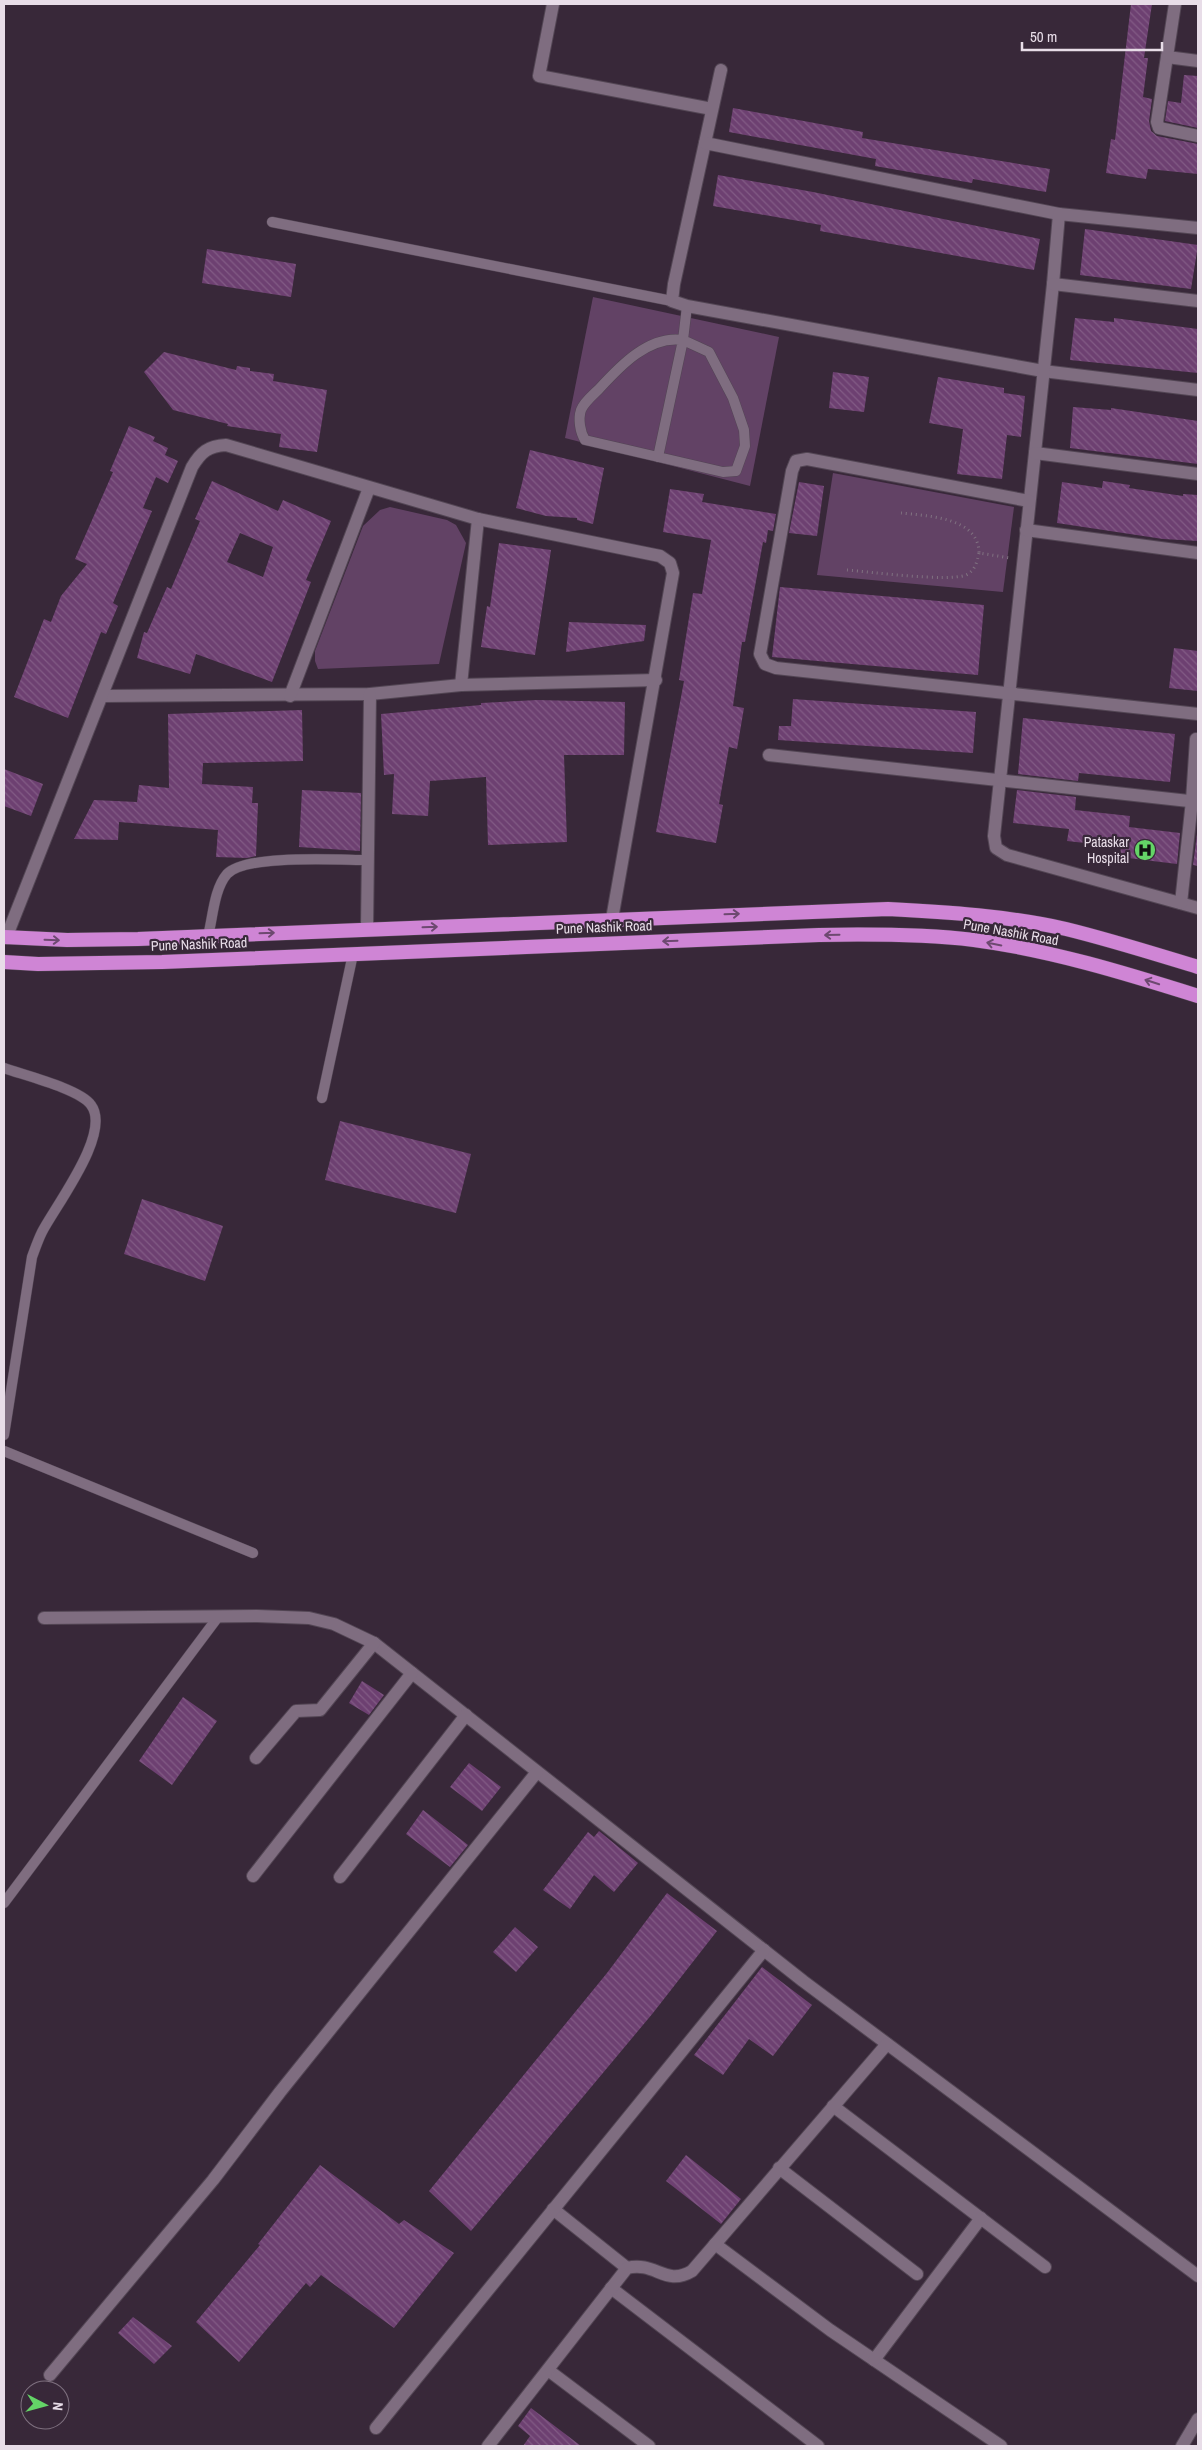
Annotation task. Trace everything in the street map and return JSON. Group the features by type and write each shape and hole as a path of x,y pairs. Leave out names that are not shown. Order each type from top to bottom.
{"highway":[{"name":"Pune Nashik Road","path":"5,938 68,940 208,936 823,910 947,912 1065,929 1198,967"},
{"name":"Pune Nashik Road","path":"4,962 38,964 153,962 809,935 910,934 975,940 1054,955 1134,976 1198,996"}],"street":[{"path":"553,4 539,76 712,109"},
{"path":"1175,4 1158,122 1159,128 1198,136"},
{"path":"1167,57 1198,61"},
{"path":"721,70 704,142 672,301 687,306 1043,371 1198,390"},
{"path":"704,142 1058,214 1198,228"},
{"path":"1058,214 1053,284 994,836 996,848 1007,855 1198,908"},
{"path":"1053,284 1198,300"},
{"path":"5,938 103,696 192,467 201,453 212,446 226,446 478,519 660,556 670,563 673,573 656,680 612,919"},
{"path":"1035,453 1198,474"},
{"path":"1029,501 807,459 796,461 792,471 760,654 765,664 776,668 1198,714"},
{"path":"290,696 369,488"},
{"path":"460,685 478,519"},
{"path":"1026,530 1198,553"},
{"path":"103,696 370,694 460,685 656,680"},
{"path":"367,929 370,694"},
{"path":"1181,903 1195,807 1196,739"},
{"path":"769,755 1000,780 1195,807"},
{"path":"44,1618 310,1618 334,1624 374,1643 764,1950 1198,2276"},
{"path":"256,1758 296,1711 320,1710 374,1643"},
{"path":"253,1876 412,1673"},
{"path":"340,1877 466,1715"},
{"path":"50,2375 213,2180 280,2092 537,1772"},
{"path":"376,2428 764,1950"},
{"path":"488,2446 627,2268 638,2265 680,2278 692,2272 887,2044"},
{"path":"833,2106 1045,2267"},
{"path":"779,2168 917,2274"},
{"path":"553,2209 627,2268"},
{"path":"874,2360 981,2218"},
{"path":"715,2244 874,2360 1001,2446"},
{"path":"610,2288 818,2446"},
{"path":"548,2370 649,2446"},
{"path":"1182,2446 1198,2419"}],"lane":[{"path":"272,222 672,301"},
{"path":"658,457 683,340 687,306"},
{"path":"670,338 683,340 709,352 733,398 744,430 745,446 736,472 723,472 585,440 580,432 581,410 620,366 644,350 670,338"},
{"path":"208,936 218,890 228,873 254,863 286,860 367,860"},
{"path":"322,1098 353,954"},
{"path":"4,1068 81,1096 92,1105 97,1120 94,1138 82,1164 41,1233 32,1257 4,1435"},
{"path":"4,1451 253,1553"},
{"path":"4,1903 218,1617"}],"path":[{"path":"847,570 947,577 966,575 975,567 979,553 979,543 973,533 940,517 901,512"},
{"path":"979,553 1023,560"}],"shaded area":[{"path":"593,297 779,337 750,486 565,438"},
{"path":"833,473 1014,507 1003,592 817,575"},
{"path":"390,507 447,520 456,525 466,543 439,664 318,669 315,661 315,651 363,526 380,510"}],"building":[{"path":"1131,4 1152,4 1144,58 1148,58 1143,97 1152,99 1149,121 1151,131 1157,136 1198,144 1198,174 1148,169 1146,179 1106,173 1111,139 1115,140"},
{"path":"1184,75 1198,76 1198,128 1165,121 1168,101 1181,103"},
{"path":"733,108 863,132 862,138 1050,169 1046,192 973,179 972,183 875,166 876,159 729,132"},
{"path":"718,175 813,192 1040,239 1034,270 820,231 821,225 713,206"},
{"path":"1085,229 1198,245 1191,289 1080,275"},
{"path":"207,249 296,264 291,297 202,283"},
{"path":"1075,318 1114,322 1114,318 1198,329 1198,373 1070,360"},
{"path":"164,352 236,370 237,366 250,368 250,371 274,374 273,381 327,390 317,452 279,447 281,434 227,426 228,424 173,410 144,372"},
{"path":"833,372 869,377 864,412 829,408"},
{"path":"938,377 1004,388 1004,393 1025,396 1021,437 1007,435 1002,479 957,474 963,429 929,423"},
{"path":"1073,407 1111,410 1111,408 1198,421 1198,464 1070,448"},
{"path":"129,426 155,437 153,441 168,448 165,455 178,461 168,483 156,477 143,508 152,511 113,603 118,606 106,634 101,632 68,718 14,697 44,619 51,622 61,596 87,564 75,559 113,472 110,471"},
{"path":"530,450 604,468 593,524 577,520 577,518 546,516 516,508"},
{"path":"212,481 278,511 283,500 331,521 306,580 311,582 272,682 196,654 190,674 137,658 144,632 147,633 167,587 171,589 200,521 195,519","holes":["240,533 273,547 263,577 227,562"]},
{"path":"1103,481 1130,485 1129,488 1183,496 1183,494 1198,495 1198,541 1163,539 1057,523 1062,482 1102,488"},
{"path":"799,482 824,486 817,536 789,533"},
{"path":"670,489 704,494 702,502 776,514 773,531 768,530 766,543 763,542 745,642 742,642 733,706 744,708 737,749 729,747 719,804 723,805 716,843 656,832 684,681 679,680 693,593 702,594 711,540 663,532"},
{"path":"499,543 551,550 535,655 481,647 487,606 490,607"},
{"path":"780,587 984,605 978,675 772,657"},
{"path":"569,622 646,625 644,641 566,652"},
{"path":"1174,648 1198,651 1198,691 1169,688"},
{"path":"793,699 976,712 973,753 778,740 779,726 791,726"},
{"path":"537,700 625,702 624,755 564,755 567,842 488,845 486,777 430,781 428,816 392,814 394,774 384,775 381,714 481,705 481,703"},
{"path":"302,710 303,761 203,763 202,784 253,787 252,803 258,803 256,856 247,858 216,857 218,830 119,822 118,840 74,839 94,800 137,802 139,785 169,788 168,714"},
{"path":"1023,718 1175,734 1170,782 1079,773 1078,781 1018,774"},
{"path":"4,769 43,784 31,816 4,806"},
{"path":"302,790 361,793 360,851 299,847"},
{"path":"1017,790 1076,797 1075,810 1130,816 1129,827 1180,833 1177,864 1120,857 1121,847 1067,841 1069,829 1013,823"},
{"path":"1198,835 1198,866 1193,865"},
{"path":"340,1121 471,1154 456,1213 325,1180"},
{"path":"142,1199 223,1226 205,1281 124,1254"},
{"path":"362,1681 384,1695 369,1715 349,1703"},
{"path":"183,1697 217,1721 172,1785 139,1761"},
{"path":"469,1763 501,1787 482,1811 450,1787"},
{"path":"423,1810 468,1845 450,1867 406,1834"},
{"path":"599,1831 638,1863 614,1892 594,1875 570,1909 543,1890 588,1832 594,1837"},
{"path":"667,1893 717,1931 653,2013 471,2231 429,2191 607,1973"},
{"path":"515,1927 538,1947 516,1972 493,1952"},
{"path":"762,1967 812,2005 773,2056 749,2039 723,2075 694,2055"},
{"path":"686,2155 741,2199 721,2224 666,2181"},
{"path":"320,2165 399,2224 404,2220 454,2253 394,2328 321,2275 310,2287 306,2283 239,2362 196,2322 260,2245 258,2244"},
{"path":"133,2317 172,2346 154,2364 118,2333"},
{"path":"531,2408 581,2446 523,2446 530,2436 518,2426"}],"place":[{"name":"Pataskar Hospital","path":"1145,850"}]}
